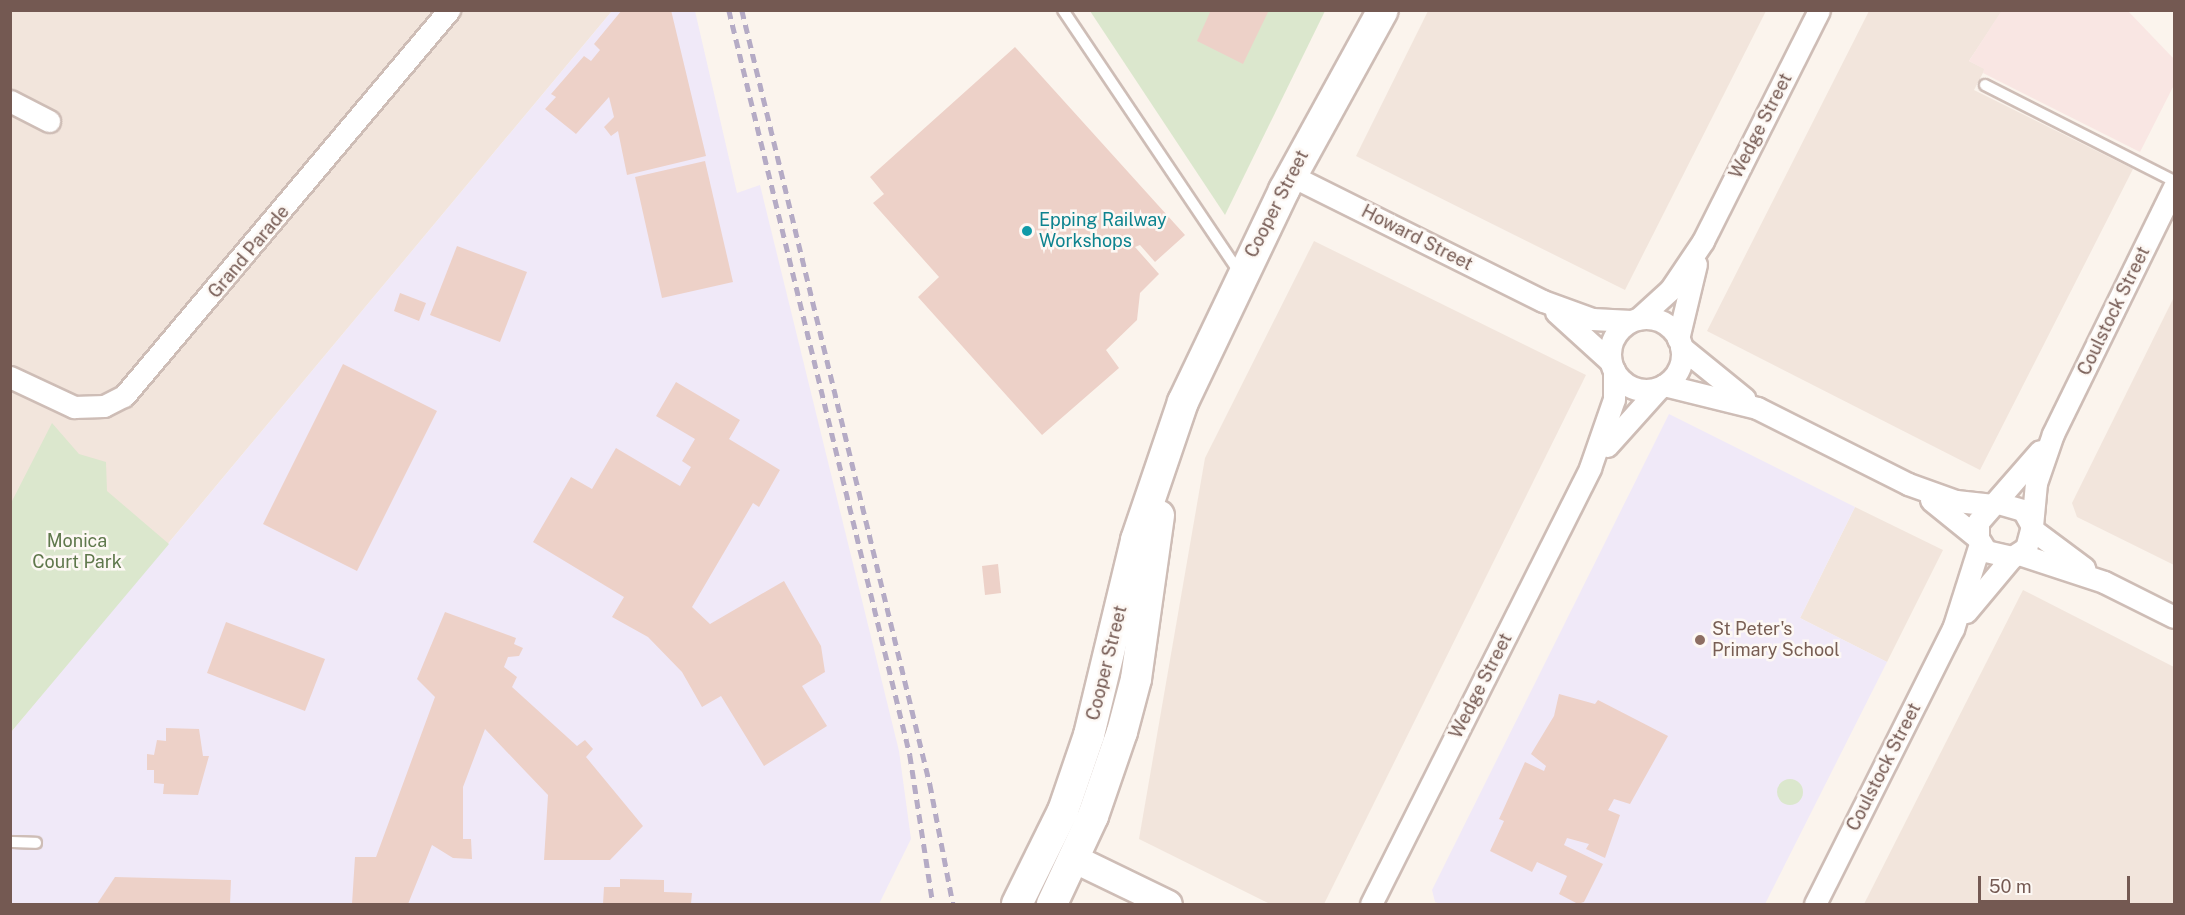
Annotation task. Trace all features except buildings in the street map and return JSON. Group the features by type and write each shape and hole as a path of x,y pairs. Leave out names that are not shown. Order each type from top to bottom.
{"main road":[{"name":"Cooper Street","path":"1017,904 1047,845 1089,735 1136,540 1178,416 1241,275 1318,124 1368,10"},
{"name":"Cooper Street","path":"1318,124 1383,10"},
{"name":"Cooper Street","path":"1052,904 1075,859 1108,775 1136,679 1178,416"},
{"path":"1047,845 1075,859"}],"street":[{"name":"Grand Parade","path":"10,377 74,407 104,406 124,396 449,10"},
{"name":"Wedge Street","path":"1635,320 1670,290 1703,241 1819,10"},
{"path":"10,101 50,121"},
{"name":"Howard Street","path":"1292,176 1543,301 1592,319 1635,320"},
{"name":"Coulstock Street","path":"2032,528 2036,483 2053,434 2175,187"},
{"name":"Wedge Street","path":"1680,343 1685,299 1703,241"},
{"name":"Howard Street","path":"1543,301 1612,366"},
{"path":"1757,408 1661,386 1628,386 1612,366 1614,338 1635,320 1662,322 1680,343 1757,408 1908,484 1956,501 1995,504 2024,510 2032,528 2104,582"},
{"path":"1661,386 1679,369 1680,343"},
{"name":"Wedge Street","path":"1371,904 1590,468 1614,399 1612,366"},
{"name":"Wedge Street","path":"1590,468 1625,422 1661,386"},
{"name":"Coulstock Street","path":"1995,504 2053,434"},
{"path":"1908,484 1979,541 1994,556 2015,556 2104,582 2175,617"},
{"path":"1979,541 1981,515 1995,504"},
{"path":"2015,556 2032,528"},
{"name":"Coulstock Street","path":"1815,904 1953,629 1979,541"},
{"name":"Coulstock Street","path":"1953,629 2015,556"},
{"path":"1075,859 1168,904"}],"lane":[{"path":"1063,10 1241,275"},
{"path":"1985,85 2175,181"},
{"path":"10,842 36,843"}],"shaded area":[{"path":"2002,10 2128,11 2174,59 2174,85 2140,152 1983,73 1984,69 1969,61"},
{"path":"11,11 612,11 11,732"},
{"path":"612,11 695,11 737,193 760,185 899,751 911,839 879,904 11,904 11,732"},
{"path":"1428,11 1766,11 1625,290 1356,156"},
{"path":"1869,11 2002,11 1969,61 1985,69 1974,90 2133,169 1980,470 1707,331"},
{"path":"1314,241 1586,375 1324,904 1270,904 1139,839 1205,458"},
{"path":"2174,297 2174,565 2077,517 2072,503"},
{"name":"St Peter's Primary School","path":"1669,414 1855,507 1800,618 1887,662 1765,904 1441,904 1435,902 1432,890"},
{"path":"1855,507 1943,550 1887,662 1800,618"},
{"path":"2023,590 2174,667 2174,904 1864,904"}],"green space":[{"path":"1090,11 1325,11 1225,215"},
{"name":"Monica Court Park","path":"52,423 79,454 106,462 107,491 169,544 11,732 11,503"},
{"path":"1790,779 1799,783 1803,792 1799,801 1790,805 1781,801 1777,792 1781,783"}],"railway":[{"path":"729,10 910,755 933,904"},
{"path":"742,10 930,784 953,904"}],"place":[{"name":"Epping Railway Workshops","path":"1027,231"},
{"name":"St Peter's Primary School","path":"1700,640"}]}
